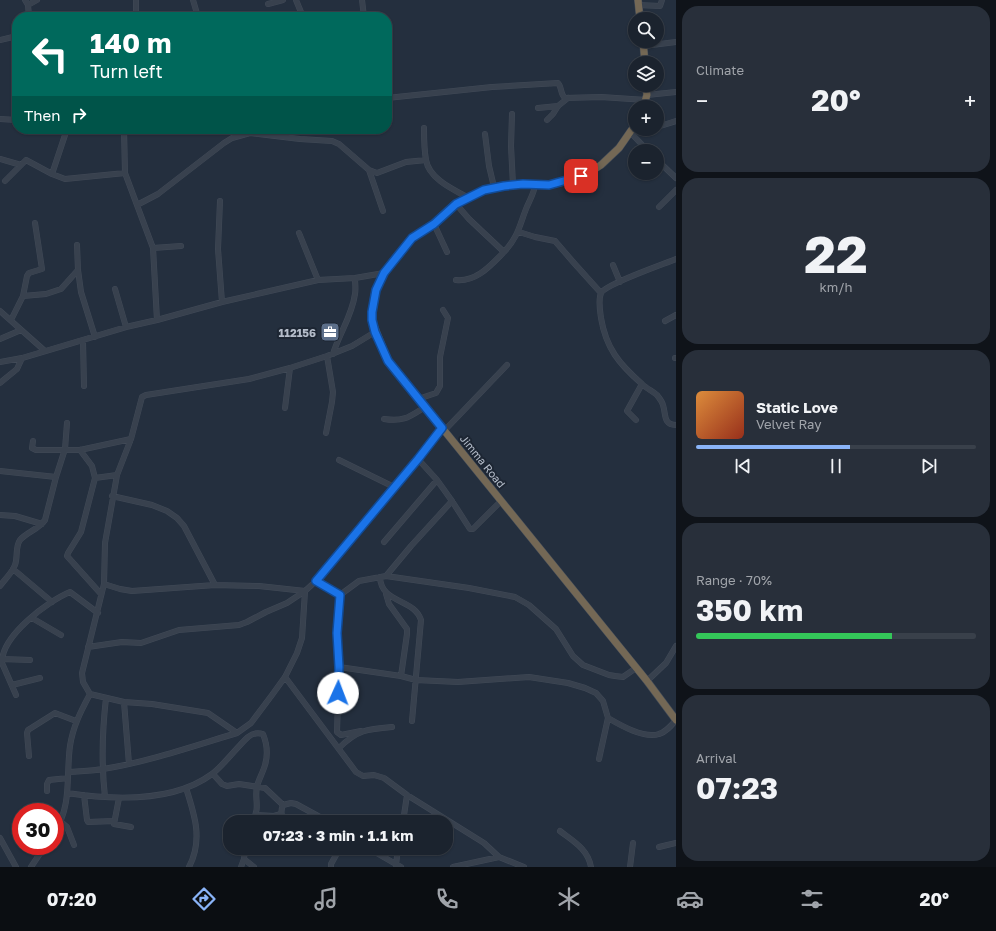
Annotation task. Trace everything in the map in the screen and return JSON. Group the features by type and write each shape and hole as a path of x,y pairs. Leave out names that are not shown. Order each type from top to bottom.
{"highway":[{"name":"Jimma Road","path":"628,135 619,148 590,172 558,184 494,187 484,190 456,204 434,224 412,238 384,273 376,290 372,320 375,332 388,361 676,718"}],"street":[{"path":"27,3 37,0"},
{"path":"136,0 136,12"},
{"path":"193,0 197,12"},
{"path":"268,4 283,0"},
{"path":"296,0 301,12"},
{"path":"362,0 363,12"},
{"path":"638,3 660,6 662,0"},
{"path":"0,40 12,37"},
{"path":"664,42 676,42"},
{"path":"392,98 558,83 564,97 568,98 601,97 634,100"},
{"path":"648,100 676,92"},
{"path":"547,120 558,106 568,98"},
{"path":"538,108 558,106"},
{"path":"512,114 511,146 514,185"},
{"path":"0,119 12,120"},
{"path":"664,125 676,121"},
{"path":"424,128 426,160 430,171 446,185 469,198"},
{"path":"52,174 65,134"},
{"path":"124,134 125,173 153,248 158,320"},
{"path":"137,205 158,194 224,143 232,138 246,134"},
{"path":"258,134 332,141 339,144 369,170 377,173 406,162 426,160"},
{"path":"485,134 489,166 494,187"},
{"path":"634,136 641,144"},
{"path":"0,159 20,165"},
{"path":"5,181 26,160 65,179 125,173"},
{"path":"664,167 676,178"},
{"path":"369,170 383,211"},
{"path":"456,280 466,280 478,276 504,252 519,232 535,185"},
{"path":"659,207 676,190"},
{"path":"220,200 218,249 222,302"},
{"path":"456,204 469,219 504,252"},
{"path":"11,320 23,296 27,276 41,270 43,267 34,223"},
{"path":"434,224 447,252"},
{"path":"519,232 535,238 555,241 601,293 601,320 610,348 619,362 642,384 656,394 663,404 667,423 676,426"},
{"path":"299,233 318,280"},
{"path":"77,245 81,292 96,337"},
{"path":"153,248 181,246"},
{"path":"601,293 607,288 620,282 676,259"},
{"path":"613,265 620,282"},
{"path":"23,296 46,294 61,289 78,270"},
{"path":"0,362 22,358 126,327 158,320 222,302 318,280 355,278 384,273"},
{"path":"333,354 354,302 356,293 355,278"},
{"path":"115,289 126,327"},
{"path":"418,399 436,393 440,386 440,357 448,318 443,310"},
{"path":"0,311 45,351"},
{"path":"665,321 676,315"},
{"path":"0,339 21,330"},
{"path":"238,733 208,714 152,704 124,702 90,694 83,682 82,673 104,584 105,543 112,496 117,474 131,439 140,400 143,396 249,379 290,368 333,354 357,344 375,332"},
{"path":"83,341 84,386"},
{"path":"326,433 333,392 327,356"},
{"path":"0,383 17,369 22,358"},
{"path":"88,647 122,642 144,642 179,630 239,625 287,603 305,592 316,581 443,430 507,365"},
{"path":"285,408 290,368"},
{"path":"636,420 627,411 642,384"},
{"path":"384,419 398,421 409,417 425,407"},
{"path":"0,586 16,564 17,545 19,541 42,524 45,520 65,449 67,423"},
{"path":"33,441 32,448 34,450 80,450 131,439"},
{"path":"80,450 92,466 95,478 81,532 68,553 68,556 101,594"},
{"path":"418,459 437,480 468,527 473,529 501,501"},
{"path":"339,460 394,487"},
{"path":"0,471 56,477"},
{"path":"95,478 117,474"},
{"path":"384,542 437,480"},
{"path":"112,496 152,505 167,511 176,518 184,526 215,585"},
{"path":"386,576 452,501"},
{"path":"0,515 15,516 42,524"},
{"path":"13,569 52,602"},
{"path":"340,595 359,582 386,576 469,588 515,597 529,606 556,628 573,656 583,665 615,676 623,677 636,668"},
{"path":"380,577 381,586 386,594 389,604 406,629 407,634 402,676"},
{"path":"316,581 340,595"},
{"path":"104,584 132,591 215,585 259,586 305,592"},
{"path":"16,695 2,659 4,650 16,630 67,592 71,592 98,613"},
{"path":"69,772 102,769 129,764 238,733 251,723 285,677 297,653 302,638 305,592"},
{"path":"386,594 413,608 421,620 412,721"},
{"path":"340,595 337,633 339,667 337,732 341,735 392,727"},
{"path":"32,618 61,635"},
{"path":"646,681 666,663 676,646"},
{"path":"2,659 30,660"},
{"path":"339,667 402,676 416,680 458,682 529,677 568,683 585,688 596,693 602,701 608,718 599,759"},
{"path":"285,677 360,775 378,775 384,778 407,796 484,844 499,857 524,867"},
{"path":"12,685 40,678"},
{"path":"64,805 67,793 70,746 76,721 90,694"},
{"path":"105,797 102,769 102,733 106,698"},
{"path":"124,702 129,764"},
{"path":"29,756 27,733 30,728 56,712 76,721"},
{"path":"608,718 635,732 652,735 658,735 666,730 676,718"},
{"path":"339,748 348,738 361,731"},
{"path":"67,793 119,798 169,794 186,788 212,774 248,737 253,733 259,733 263,734 265,738 267,756 257,786 256,815"},
{"path":"212,774 222,784 257,786 265,788 283,805"},
{"path":"47,791 47,784 49,780 68,778"},
{"path":"186,788 197,828 197,842 188,867"},
{"path":"84,795 88,822 114,821"},
{"path":"404,815 407,796"},
{"path":"119,798 114,821 115,825 131,827"},
{"path":"283,805 291,803 296,804 316,815"},
{"path":"278,815 281,814 283,805"},
{"path":"64,824 67,827 74,845"},
{"path":"560,831 580,846 587,854 591,867"},
{"path":"0,838 16,867"},
{"path":"630,867 633,843"},
{"path":"659,847 676,843"},
{"path":"31,867 39,855"},
{"path":"241,867 244,855"},
{"path":"330,867 336,855"},
{"path":"380,855 398,866"},
{"path":"398,855 398,866"},
{"path":"453,867 499,857"},
{"path":"244,859 254,867"}],"place":[{"name":"112156","path":"330,332"}],"route":[{"path":"338,693 339,667 337,633 340,595 316,581 442,428 388,361 375,332 372,320 376,290 384,273 412,238 434,224 456,204 484,190 494,187 523,184 558,184 581,176"}]}
